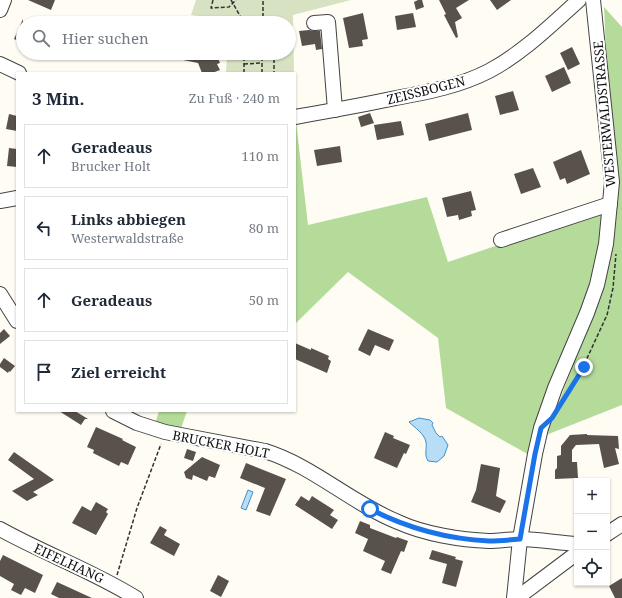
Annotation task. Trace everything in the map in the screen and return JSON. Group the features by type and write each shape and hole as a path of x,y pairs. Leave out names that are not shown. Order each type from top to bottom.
{"street":[{"path":"0,10 4,0"},
{"name":"ZEISSBOGEN","path":"296,117 447,87 476,77 499,65 525,47 579,0"},
{"name":"WESTERWALDSTRASSE","path":"514,598 520,539 535,454 546,410 587,313 600,272 606,244 612,182 593,0"},
{"path":"314,23 328,22 335,110"},
{"path":"0,64 17,72"},
{"path":"0,201 16,198"},
{"path":"501,240 610,204"},
{"path":"0,294 16,319"},
{"name":"BRUCKER HOLT","path":"115,412 137,423 165,432 278,455 305,468 370,509 394,521 413,528 441,535 490,541 520,539 574,544"},
{"path":"610,532 622,524"},
{"name":"EIFELHANG","path":"0,529 114,584 136,598"},
{"path":"517,598 574,555"}],"path":[{"path":"213,0 212,8 229,7 236,0"},
{"path":"231,0 240,16"},
{"path":"263,0 263,16"},
{"path":"244,60 244,72"},
{"path":"274,60 274,72"},
{"path":"244,64 262,63 262,72"},
{"path":"564,401 584,367 607,315 614,288 616,252"},
{"path":"114,584 137,508 165,432"}],"green space":[{"path":"196,0 351,0 293,16 191,15"},
{"path":"604,7 622,27 622,405 546,435 585,335 554,396 538,460 446,408 438,338 348,272 296,323 296,122 308,225 427,197 448,262 613,206"},
{"path":"227,60 294,60 294,72 226,72"},
{"path":"159,412 187,412 178,437 155,424"}],"water":[{"path":"419,418 430,420 433,423 432,425 436,433 440,437 442,436 448,445 444,456 437,462 428,461 426,456 425,439 409,422"},
{"path":"248,490 253,492 246,510 241,508"}],"building":[{"path":"28,0 55,0 51,10"},
{"path":"422,0 424,7 416,10 414,2"},
{"path":"439,0 469,0 456,8 462,18 455,22 458,37 456,38 444,15 446,14"},
{"path":"490,0 511,0 497,10"},
{"path":"363,13 368,39 362,40 363,46 349,48 343,18"},
{"path":"413,13 416,27 397,30 395,16"},
{"path":"299,31 320,31 322,49 316,50 315,44 302,46"},
{"path":"572,47 580,64 568,70 560,53"},
{"path":"183,60 219,60 220,63 217,64 220,70 215,72 202,72 198,63"},
{"path":"564,67 571,83 552,92 545,76"},
{"path":"513,91 519,110 500,115 495,96"},
{"path":"370,113 374,123 361,127 358,117"},
{"path":"468,113 472,130 429,141 425,124"},
{"path":"9,114 16,116 16,131 6,129"},
{"path":"401,121 404,135 377,140 374,125"},
{"path":"340,146 342,162 317,166 314,150"},
{"path":"9,148 16,149 16,167 7,166"},
{"path":"581,150 590,174 567,184 565,178 560,180 553,162"},
{"path":"533,168 541,187 521,194 514,174"},
{"path":"471,191 476,210 471,211 472,216 459,220 458,215 447,217 442,198"},
{"path":"4,329 10,336 0,344 0,333"},
{"path":"368,329 394,340 389,351 375,345 370,356 358,350"},
{"path":"296,343 329,356 328,359 331,361 327,373 296,359"},
{"path":"4,358 15,366 8,373 0,367 0,364"},
{"path":"61,412 77,412 88,419 85,419 81,425"},
{"path":"96,427 123,439 122,440 136,447 128,465 121,462 119,466 93,453 94,450 87,447"},
{"path":"385,432 394,436 393,438 410,445 406,454 404,453 397,468 374,458"},
{"path":"587,434 618,436 619,449 615,448 619,464 604,468 599,444 576,445 572,450 572,462 577,462 578,478 555,479 557,456 561,455 561,446 570,435"},
{"path":"187,449 196,452 193,461 184,458"},
{"path":"14,452 54,480 33,492 38,495 27,501 12,491 34,479 8,460"},
{"path":"202,457 220,465 215,478 209,476 207,481 193,475 192,480 186,478 184,472"},
{"path":"246,463 286,479 270,516 256,511 265,488 240,478"},
{"path":"481,464 500,468 496,496 506,501 500,513 471,502 476,490"},
{"path":"301,496 309,501 312,496 334,510 330,515 338,520 332,529 295,505"},
{"path":"96,502 108,509 106,512 108,514 96,535 72,523 82,506 91,511"},
{"path":"360,521 370,525 370,528 408,541 404,552 401,551 391,574 381,570 385,561 363,551 368,539 355,533"},
{"path":"160,526 167,530 164,535 180,544 174,556 150,543"},
{"path":"432,550 456,557 455,559 463,561 456,587 442,583 447,564 429,559"},
{"path":"3,555 43,575 35,593 25,588 21,595 11,590 14,584 0,576 0,561"},
{"path":"218,575 229,581 221,597 210,591"},
{"path":"622,578 622,598 615,598 610,585"},
{"path":"57,582 92,598 59,598 51,594"}],"route":[{"path":"370,509 399,523 441,535 490,541 520,539 541,428 552,418 568,395 584,367"}]}
